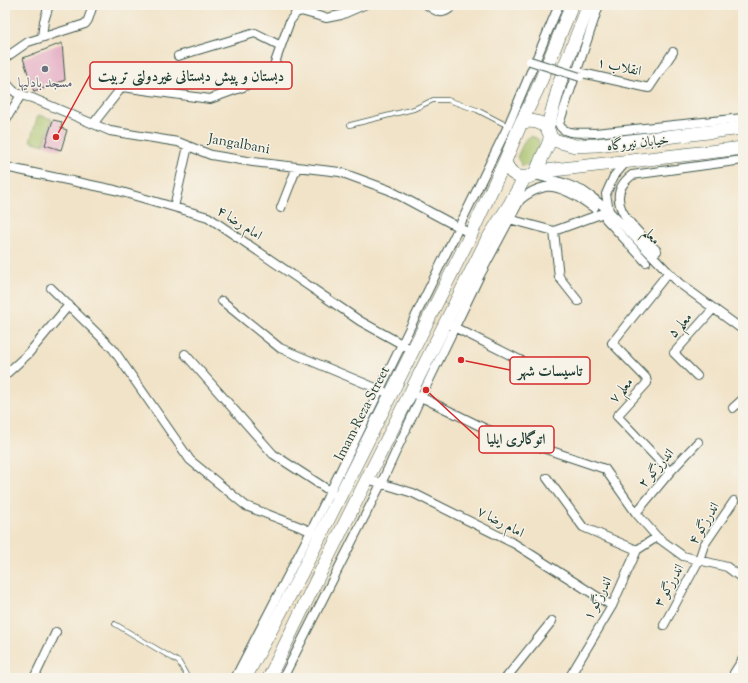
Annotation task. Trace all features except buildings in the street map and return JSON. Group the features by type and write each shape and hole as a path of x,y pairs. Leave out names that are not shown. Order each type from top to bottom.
{"main road":[{"name":"Imam Reza Street","path":"245,678 385,392 485,206 504,161 515,127 537,90 572,5"},
{"path":"269,678 279,655 368,479 416,394 450,325 486,242 505,216 531,174 548,134 564,68 590,5"},
{"path":"537,90 538,98 544,102 551,102 556,97"},
{"name":"خیابان نیروگاه","path":"515,127 526,121 535,121 540,123 548,134 575,146 596,145 743,128"},
{"path":"596,145 592,152 593,159 598,165"},
{"name":"خیابان نیروگاه","path":"531,174 743,148"},
{"path":"504,161 508,169 513,174 521,177 531,174"},
{"path":"485,206 496,204 502,208 505,216"},
{"path":"264,678 279,655"}],"street":[{"path":"42,37 44,21 49,5"},
{"path":"5,58 28,42 81,26 88,20 93,5"},
{"path":"93,124 122,87 210,99 243,87 265,75 273,68 290,22 296,14 301,11 326,18 341,15 364,5"},
{"path":"427,5 437,12 444,12 454,5"},
{"path":"408,347 458,227 515,127 559,5"},
{"path":"599,5 578,74 559,124 565,131 595,133 743,118"},
{"path":"178,56 255,33 281,46"},
{"name":"انقلاب ۱","path":"564,68 578,74 648,88 674,52"},
{"path":"530,61 578,74"},
{"name":"Jangalbani","path":"5,81 13,91 21,95 32,98 110,131 178,142 212,155 340,172 390,190 471,234"},
{"path":"5,121 21,95"},
{"path":"174,208 188,146"},
{"path":"658,251 629,221 619,205 618,193 620,187 627,179 632,175 743,160"},
{"path":"626,162 614,176 606,194 608,215 646,262"},
{"name":"امام رضا ۴","path":"5,166 115,190 208,218 360,321 408,347"},
{"path":"281,208 297,167"},
{"name":"معلم","path":"531,174 564,183 583,191 668,273 713,309 743,330"},
{"path":"594,208 580,198 571,194 557,188 546,187 530,192 505,216 554,231 608,215"},
{"path":"554,231 560,277 578,301"},
{"name":"معلم ۷","path":"668,273 612,343 646,378 647,383 617,416 670,472"},
{"path":"51,288 113,349 190,460 246,506 316,533 235,678"},
{"path":"222,301 280,348 385,392"},
{"path":"5,375 28,354 69,305"},
{"name":"معلم ۵","path":"697,376 674,353 713,309"},
{"path":"450,325 536,368"},
{"path":"185,354 273,454 335,494"},
{"path":"283,678 382,483 416,394 486,429 605,469 636,513 657,537 683,556 727,567 743,579"},
{"path":"733,408 743,399"},
{"name":"اندرزگو ۲","path":"636,513 670,472 698,442"},
{"path":"547,478 584,527 637,550 657,537"},
{"name":"امام رضا ۷","path":"368,479 413,493 515,544 612,606"},
{"name":"اندرزگو ۴","path":"699,560 704,545 734,501"},
{"name":"اندرزگو ۱","path":"569,678 612,606 637,550"},
{"name":"اندرزگو ۳","path":"664,625 699,560"},
{"path":"506,678 552,621"},
{"path":"34,678 56,632"},
{"path":"734,673 743,659"}],"lane":[{"path":"350,125 414,109 433,100 448,100 477,110 515,127"},
{"path":"115,624 179,662 188,678"}],"green space":[{"path":"38,115 52,119 44,145 30,141"},
{"path":"531,136 538,139 538,152 531,163 522,166 517,157 525,140"}],"place":[{"name":"مسجد بادلیها","path":"45,69"},
{"name":"دبستان و پیش دبستانی غیردولتی تربیت","path":"56,137"},
{"name":"تاسیسات شهر","path":"461,360"},
{"name":"اتوگالری ایلیا","path":"426,390"}]}
